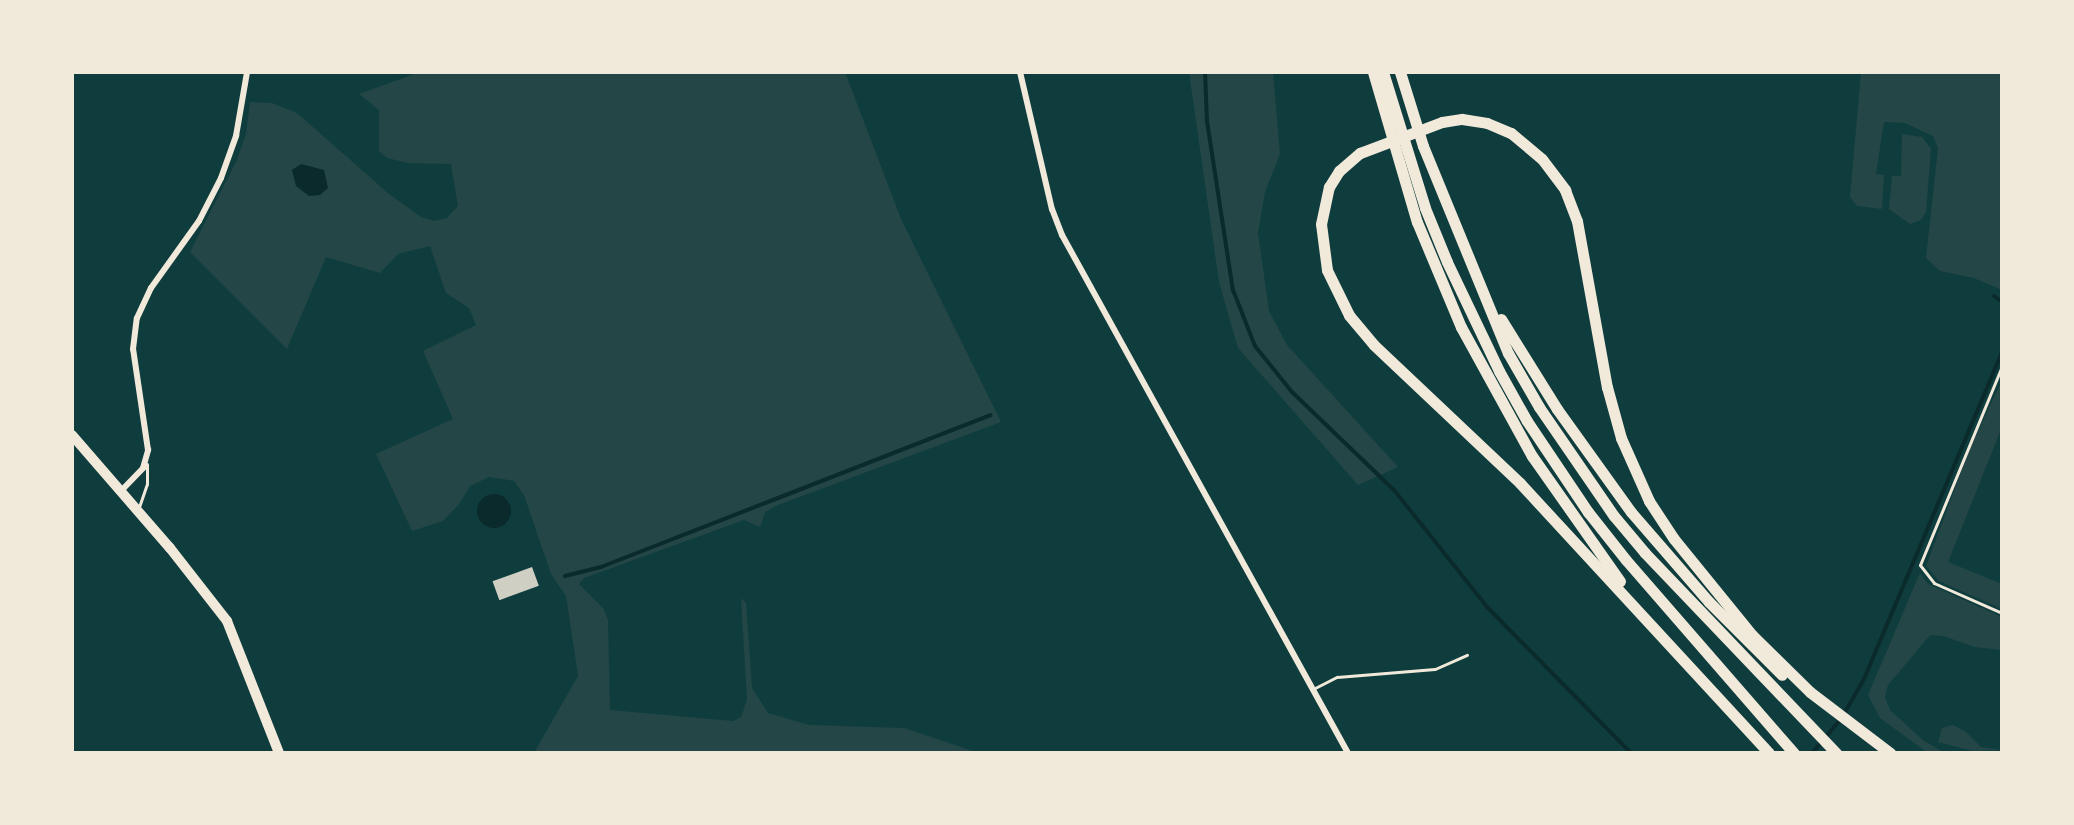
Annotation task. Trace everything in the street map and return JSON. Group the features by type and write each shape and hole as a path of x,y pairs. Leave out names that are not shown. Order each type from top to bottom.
{"highway":[{"path":"1373,72 1417,222 1473,350 1532,456 1648,620"},
{"path":"1383,72 1425,208 1447,262 1492,358 1527,421 1567,483 1626,560 1794,753"},
{"path":"1400,72 1429,160 1492,305 1508,353 1546,417 1614,516 1665,576 1836,753"},
{"path":"1769,753 1499,462 1374,345 1343,304 1324,259 1324,204 1339,171 1373,146 1442,122 1475,120 1511,133 1533,151 1558,179 1572,204 1582,239 1607,387 1637,478 1689,558 1752,635 1808,694 1890,753"},
{"path":"1492,305 1557,409 1631,512 1709,602 1808,694 1879,753"}],"main road":[{"path":"72,435 138,510 227,621 278,753"}],"street":[{"path":"121,491 137,477 147,459 147,425 133,349 137,318 151,288 199,221 226,166 239,124 247,72"},
{"path":"1020,72 1052,209 1062,235 1348,753"}],"lane":[{"path":"2002,366 1920,565 1934,583 2002,613"},
{"path":"138,510 147,484 147,459"},
{"path":"1313,689 1337,677 1427,671 1467,655"}],"shaded area":[{"path":"420,72 845,72 901,219 1001,422 778,505 765,512 760,527 744,520 584,578 579,584 603,608 608,620 610,710 733,721 741,717 747,700 741,598 746,603 752,688 768,713 809,725 904,728 979,753 534,753 578,676 566,596 551,574 524,495 514,481 489,477 470,486 460,503 443,521 412,531 376,454 453,419 423,351 476,325 469,308 446,293 430,246 398,254 380,273 326,257 287,349 190,252 237,160 246,134 250,102 272,103 297,113 389,194 421,217 434,221 447,218 458,206 451,164 408,163 387,158 379,151 379,110 359,94"},
{"path":"1189,72 1273,72 1280,154 1265,192 1258,233 1269,311 1287,345 1398,467 1358,485 1238,348 1219,282"},
{"path":"1861,72 2002,72 2002,290 1974,278 1940,271 1926,258 1938,148 1933,136 1905,123 1884,122 1876,174 1884,175 1882,209 1857,206 1850,197"},
{"path":"1902,134 1922,137 1931,149 1926,212 1921,220 1910,224 1889,209 1892,176 1901,176"},
{"path":"301,164 324,170 328,188 320,195 309,196 296,186 292,170"},
{"path":"2002,380 2002,427 1948,562 2002,584 2002,609 1939,581 1926,566 1970,448"},
{"path":"494,494 506,499 511,511 506,523 494,528 482,523 477,511 482,499"},
{"path":"1920,573 1928,584 2002,617 2002,650 1975,647 1930,635 1888,685 1885,697 1890,710 1924,741 1945,753 1928,753 1880,718 1868,695"},
{"path":"1953,725 1965,731 1981,747 2002,750 1973,751 1938,742 1942,728"}],"building":[{"path":"532,567 539,586 499,600 493,581"}],"waterway":[{"path":"1205,72 1207,121 1233,290 1255,346 1292,392 1394,490 1487,607 1631,753"},
{"path":"1994,296 2002,302"},
{"path":"1812,753 1841,719 1864,679 2002,352"},
{"path":"565,576 601,567 990,415"}]}
